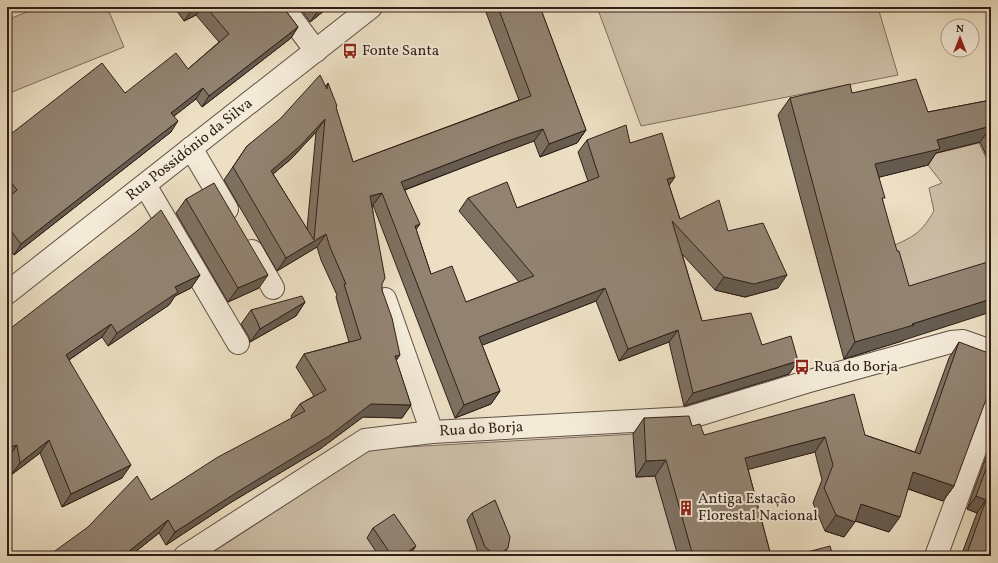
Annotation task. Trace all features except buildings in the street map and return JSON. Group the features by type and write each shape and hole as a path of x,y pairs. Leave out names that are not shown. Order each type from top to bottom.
{"street":[{"path":"284,7 316,51"},
{"name":"Rua Possidónio da Silva","path":"7,293 371,7"},
{"path":"191,148 274,288"},
{"path":"145,185 238,343"},
{"path":"385,299 432,432"},
{"name":"Rua do Borja","path":"185,556 365,440 432,432 688,418 806,382 950,342 963,341 991,351"},
{"path":"936,556 991,407"}],"shaded area":[{"path":"39,7 107,7 124,47 7,94 7,20"},
{"path":"597,7 889,7 879,11 898,75 641,126"},
{"path":"979,143 991,168 991,272 909,298 895,245 914,235 926,223 934,211 929,188 942,183 928,165 925,156"},
{"path":"687,431 722,556 207,556 371,449"}],"place":[{"name":"Fonte Santa","path":"350,51"},
{"name":"Rua do Borja","path":"802,367"},
{"name":"Antiga Estação Florestal Nacional","path":"686,508"}]}
